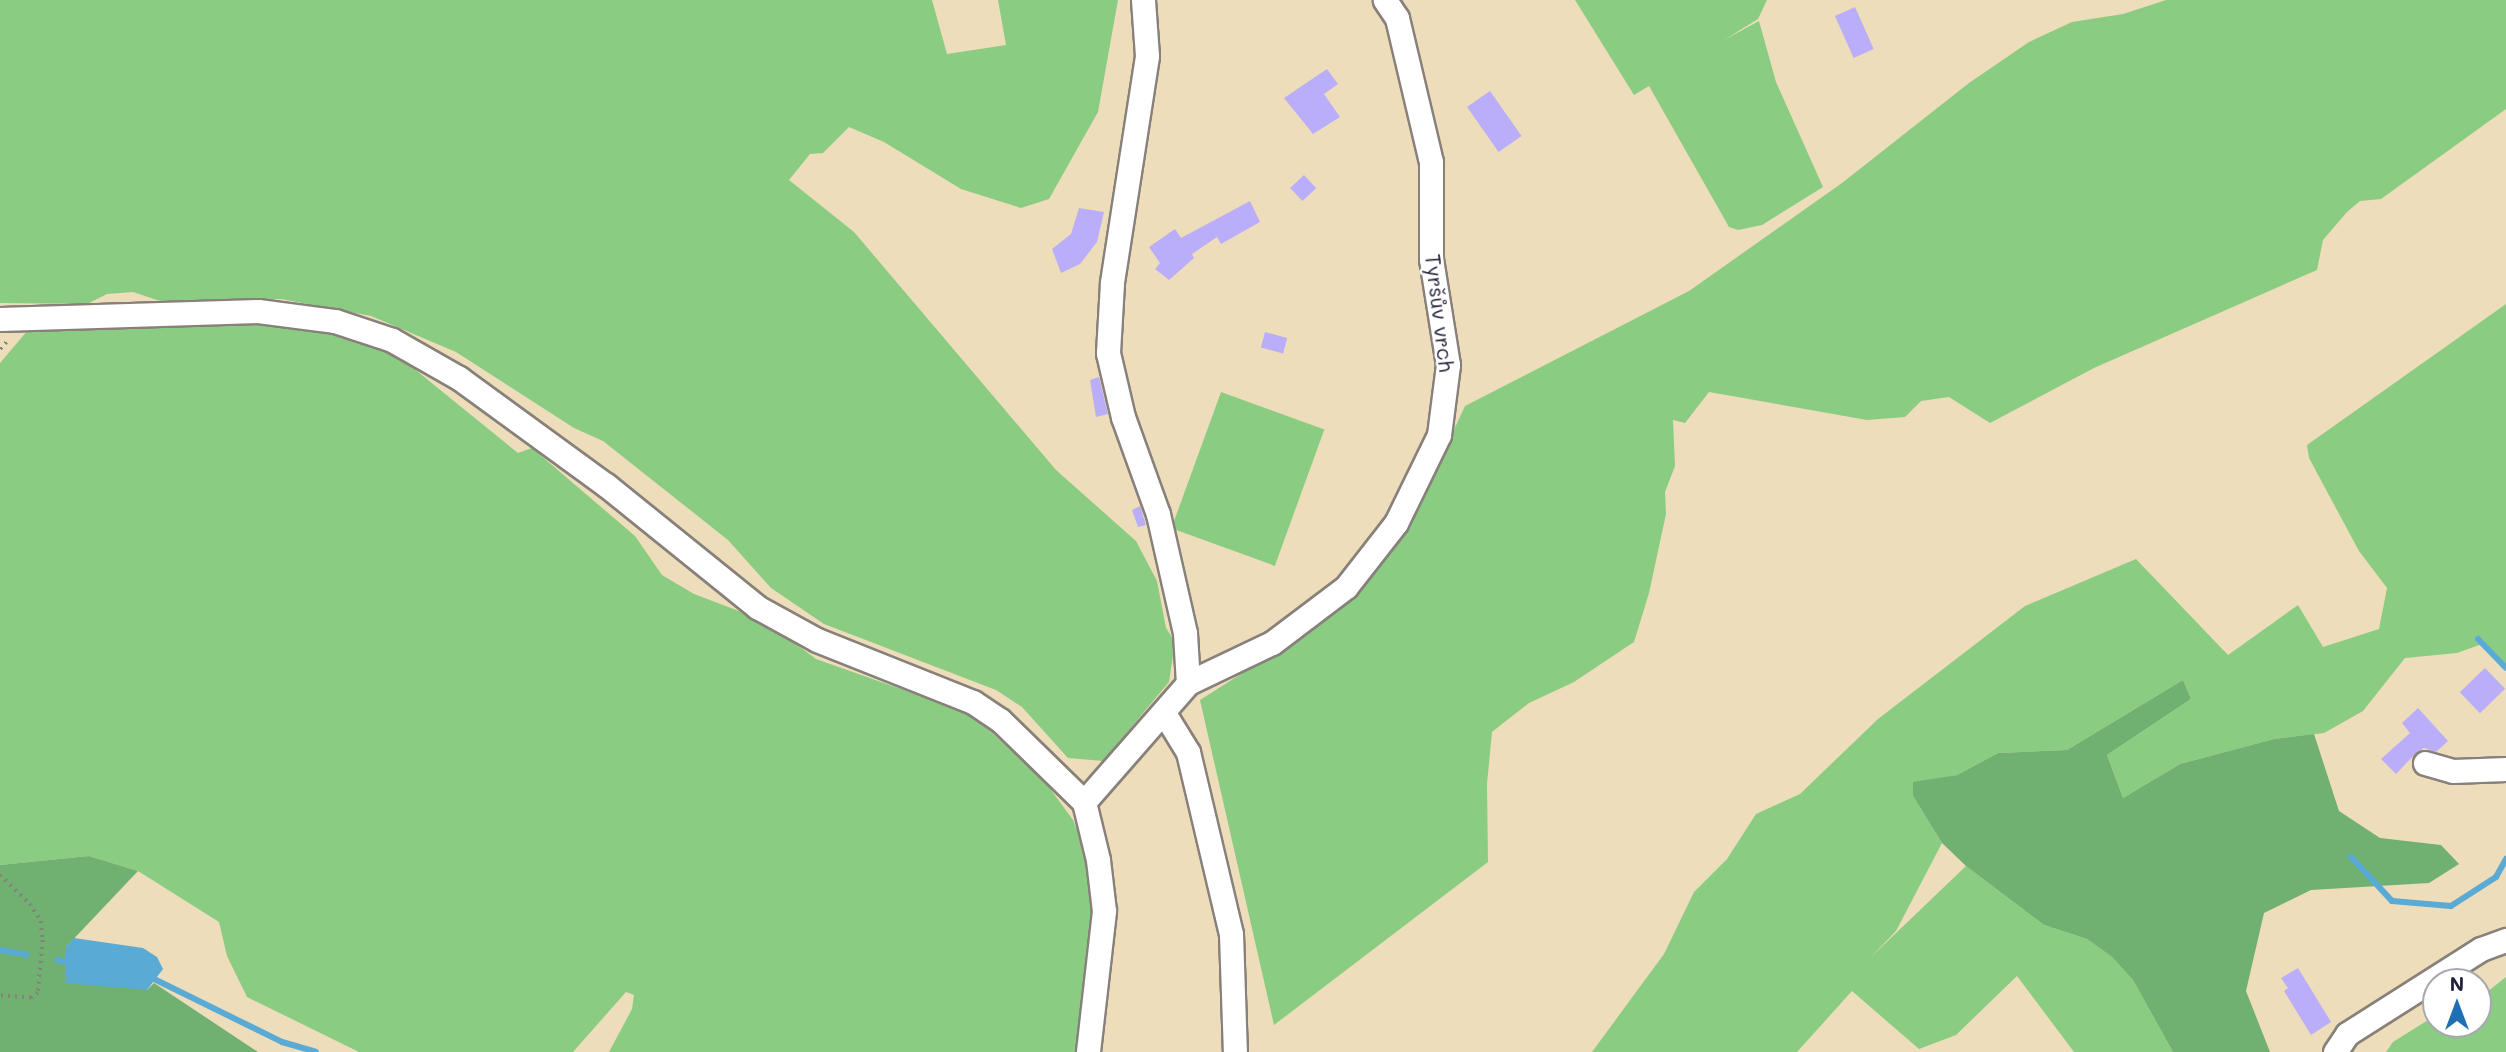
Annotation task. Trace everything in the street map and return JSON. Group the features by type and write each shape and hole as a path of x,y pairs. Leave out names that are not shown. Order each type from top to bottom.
{"street":[{"path":"1143,0 1147,56 1112,283 1108,354 1123,417 1158,514 1185,633 1188,683"},
{"name":"Tyršův vrch","path":"1084,802 1188,683 1272,643 1346,587 1396,523 1439,435 1448,365 1432,259 1431,162 1397,18 1385,0"},
{"path":"0,319 258,311 335,321 392,340 459,377 606,485 757,607 817,640 973,702 1000,720 1084,802 1098,860 1104,911 1088,1052"},
{"path":"1164,713 1188,752 1231,934 1235,1052"},
{"path":"2425,763 2453,771 2506,769"},
{"path":"2335,1052 2347,1034 2481,949 2506,940"}],"path":[{"path":"0,875 30,904 41,921 38,993 31,998 0,996"}],"green space":[{"path":"0,0 932,0 947,54 1006,45 998,0 1118,0 1098,112 1049,199 1021,208 961,189 884,142 849,127 823,153 810,154 789,180 854,232 1056,470 1136,541 1157,581 1166,628 1175,642 1169,682 1103,761 1068,758 1022,707 996,690 824,624 771,588 728,540 603,441 574,428 456,352 371,316 281,299 166,303 133,292 107,294 87,304 0,303"},
{"path":"1575,0 1767,0 1758,19 1724,40 1759,21 1776,82 1823,187 1762,225 1738,230 1729,227 1649,86 1634,95"},
{"path":"2166,0 2506,0 2506,109 2381,199 2360,201 2347,212 2323,240 2317,270 2094,368 1990,423 1949,397 1921,401 1905,417 1867,420 1709,392 1685,423 1673,420 1675,466 1665,492 1666,514 1649,593 1634,642 1574,682 1529,703 1492,732 1487,784 1488,862 1274,1025 1200,700 1326,620 1375,571 1424,494 1465,406 1689,291 1842,183 1969,83 2029,42 2072,22 2123,14"},
{"path":"2506,304 2506,664 2482,644 2457,653 2405,658 2363,711 2324,733 2274,739 2180,764 2123,798 2107,755 2191,699 2183,680 2067,750 1998,753 1957,775 1913,783 1913,796 1942,843 1896,931 1871,957 1966,866 2044,925 2087,939 2112,957 2133,980 2173,1052 2074,1052 2017,976 1956,1035 1919,1049 1852,991 1797,1052 1592,1052 1664,954 1694,892 1727,859 1756,814 1800,794 1878,719 2025,606 2136,559 2228,655 2298,605 2323,647 2379,629 2387,588 2359,551 2309,458 2307,445"},
{"path":"232,319 328,329 391,350 518,453 532,448 635,536 662,575 694,594 765,621 816,659 972,714 1046,783 1073,820 1083,845 1091,881 1094,937 1079,1052 609,1052 632,1009 634,995 626,992 573,1052 359,1052 247,997 227,956 219,922 138,871 89,856 0,865 0,363 28,330"},
{"path":"1221,392 1324,430 1275,566 1171,528"},
{"path":"2183,680 2191,699 2107,755 2123,798 2180,764 2274,739 2314,734 2339,811 2380,838 2441,845 2459,864 2429,883 2311,890 2264,913 2246,991 2270,1052 2173,1052 2133,980 2112,957 2087,939 2044,925 1966,866 1942,843 1913,796 1913,782 1957,775 1998,753 2067,750"},
{"path":"89,856 138,871 66,947 147,990 154,983 258,1052 0,1052 0,865"},
{"path":"2506,977 2506,1052 2386,1052 2393,1042 2422,1024 2422,1038 2492,1038 2492,988"}],"water":[{"path":"74,938 143,948 157,957 163,969 147,990 66,983 66,947"}],"building":[{"path":"1855,7 1874,49 1854,58 1835,16"},
{"path":"1327,69 1338,84 1324,94 1340,117 1313,134 1284,98"},
{"path":"1490,91 1522,136 1499,152 1467,107"},
{"path":"1304,175 1316,188 1302,201 1290,188"},
{"path":"1250,201 1260,222 1221,244 1217,237 1192,254 1194,258 1169,280 1155,269 1160,263 1149,247 1175,229 1181,238"},
{"path":"1079,208 1104,212 1097,242 1080,264 1061,273 1052,249 1071,234"},
{"path":"1265,332 1287,338 1283,353 1261,347"},
{"path":"1099,377 1108,414 1096,417 1090,380"},
{"path":"1140,506 1146,525 1138,527 1132,510"},
{"path":"2485,668 2505,689 2480,713 2460,692"},
{"path":"2418,708 2448,741 2436,752 2424,748 2416,753 2396,774 2381,759 2410,733 2402,723"},
{"path":"2298,968 2331,1022 2311,1035 2284,991 2288,988 2281,978"}],"waterway":[{"path":"2478,639 2506,668"},
{"path":"2351,857 2392,901 2451,906 2496,877 2506,859"},
{"path":"0,950 27,955"},
{"path":"57,960 70,963"},
{"path":"150,977 282,1042 316,1052"}]}
